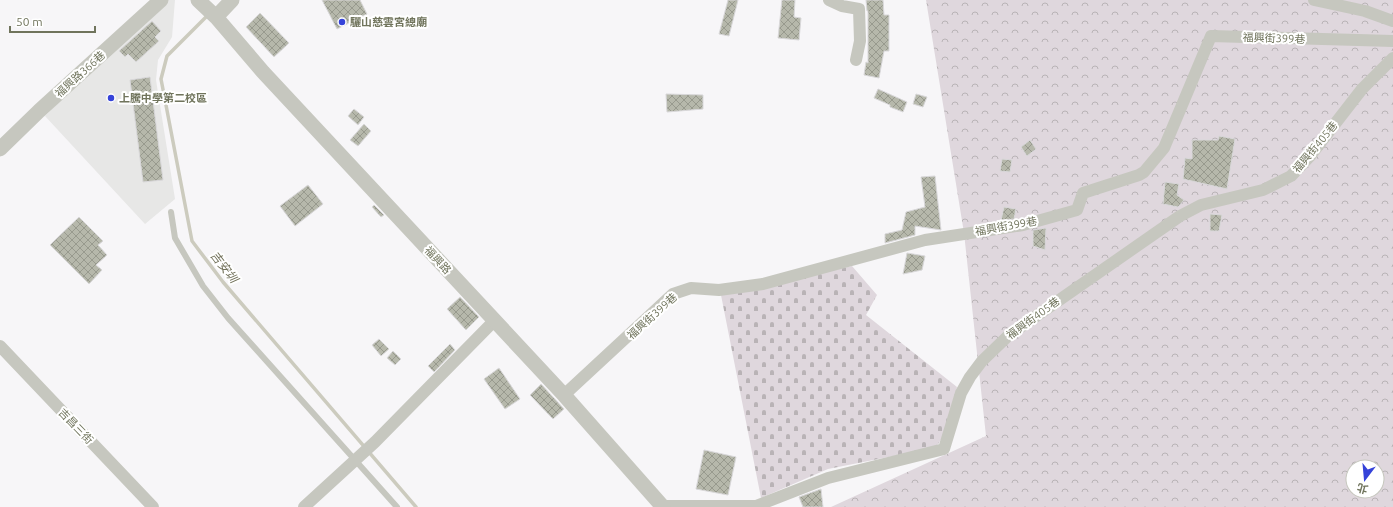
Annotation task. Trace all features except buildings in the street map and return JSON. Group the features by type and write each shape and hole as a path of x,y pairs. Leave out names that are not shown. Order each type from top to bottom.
{"street":[{"name":"福興路366巷","path":"0,149 39,111 161,0"},
{"path":"208,9 232,0"},
{"path":"829,0 851,4 859,9 860,41 856,60"},
{"path":"1314,0 1366,11 1393,21"},
{"name":"福興路","path":"208,9 263,72 564,396 663,506"},
{"name":"福興街399巷","path":"564,396 673,294 683,290 691,288 719,290 763,284 925,240 1023,225 1076,210 1083,192 1139,175 1144,172 1164,148 1212,36 1393,41"},
{"name":"福興街405巷","path":"663,506 756,506 828,478 944,449 961,393 970,377 982,361 1009,334 1180,216 1201,205 1263,190 1291,176 1310,156 1362,88 1393,58"},
{"path":"304,507 356,457 375,442 494,321"},
{"name":"吉昌三街","path":"0,346 153,507"}],"lane":[{"path":"170,212 175,238 203,286 228,318 356,457 397,507"}],"shaded area":[{"name":"上騰中學第二校區","path":"163,0 175,0 172,37 158,60 156,80 175,199 145,224 45,116"}],"green space":[{"path":"926,0 1393,0 1393,507 831,507 986,436 964,233"},
{"path":"852,266 877,295 866,315 957,387 943,437 934,448 828,469 761,498 721,295"}],"waterway":[{"name":"吉安圳","path":"208,15 167,56 161,79 192,241 223,282 416,507"}],"place":[{"name":"驪山慈雲宮總廟","path":"342,22"},
{"name":"上騰中學第二校區","path":"111,98"}]}
